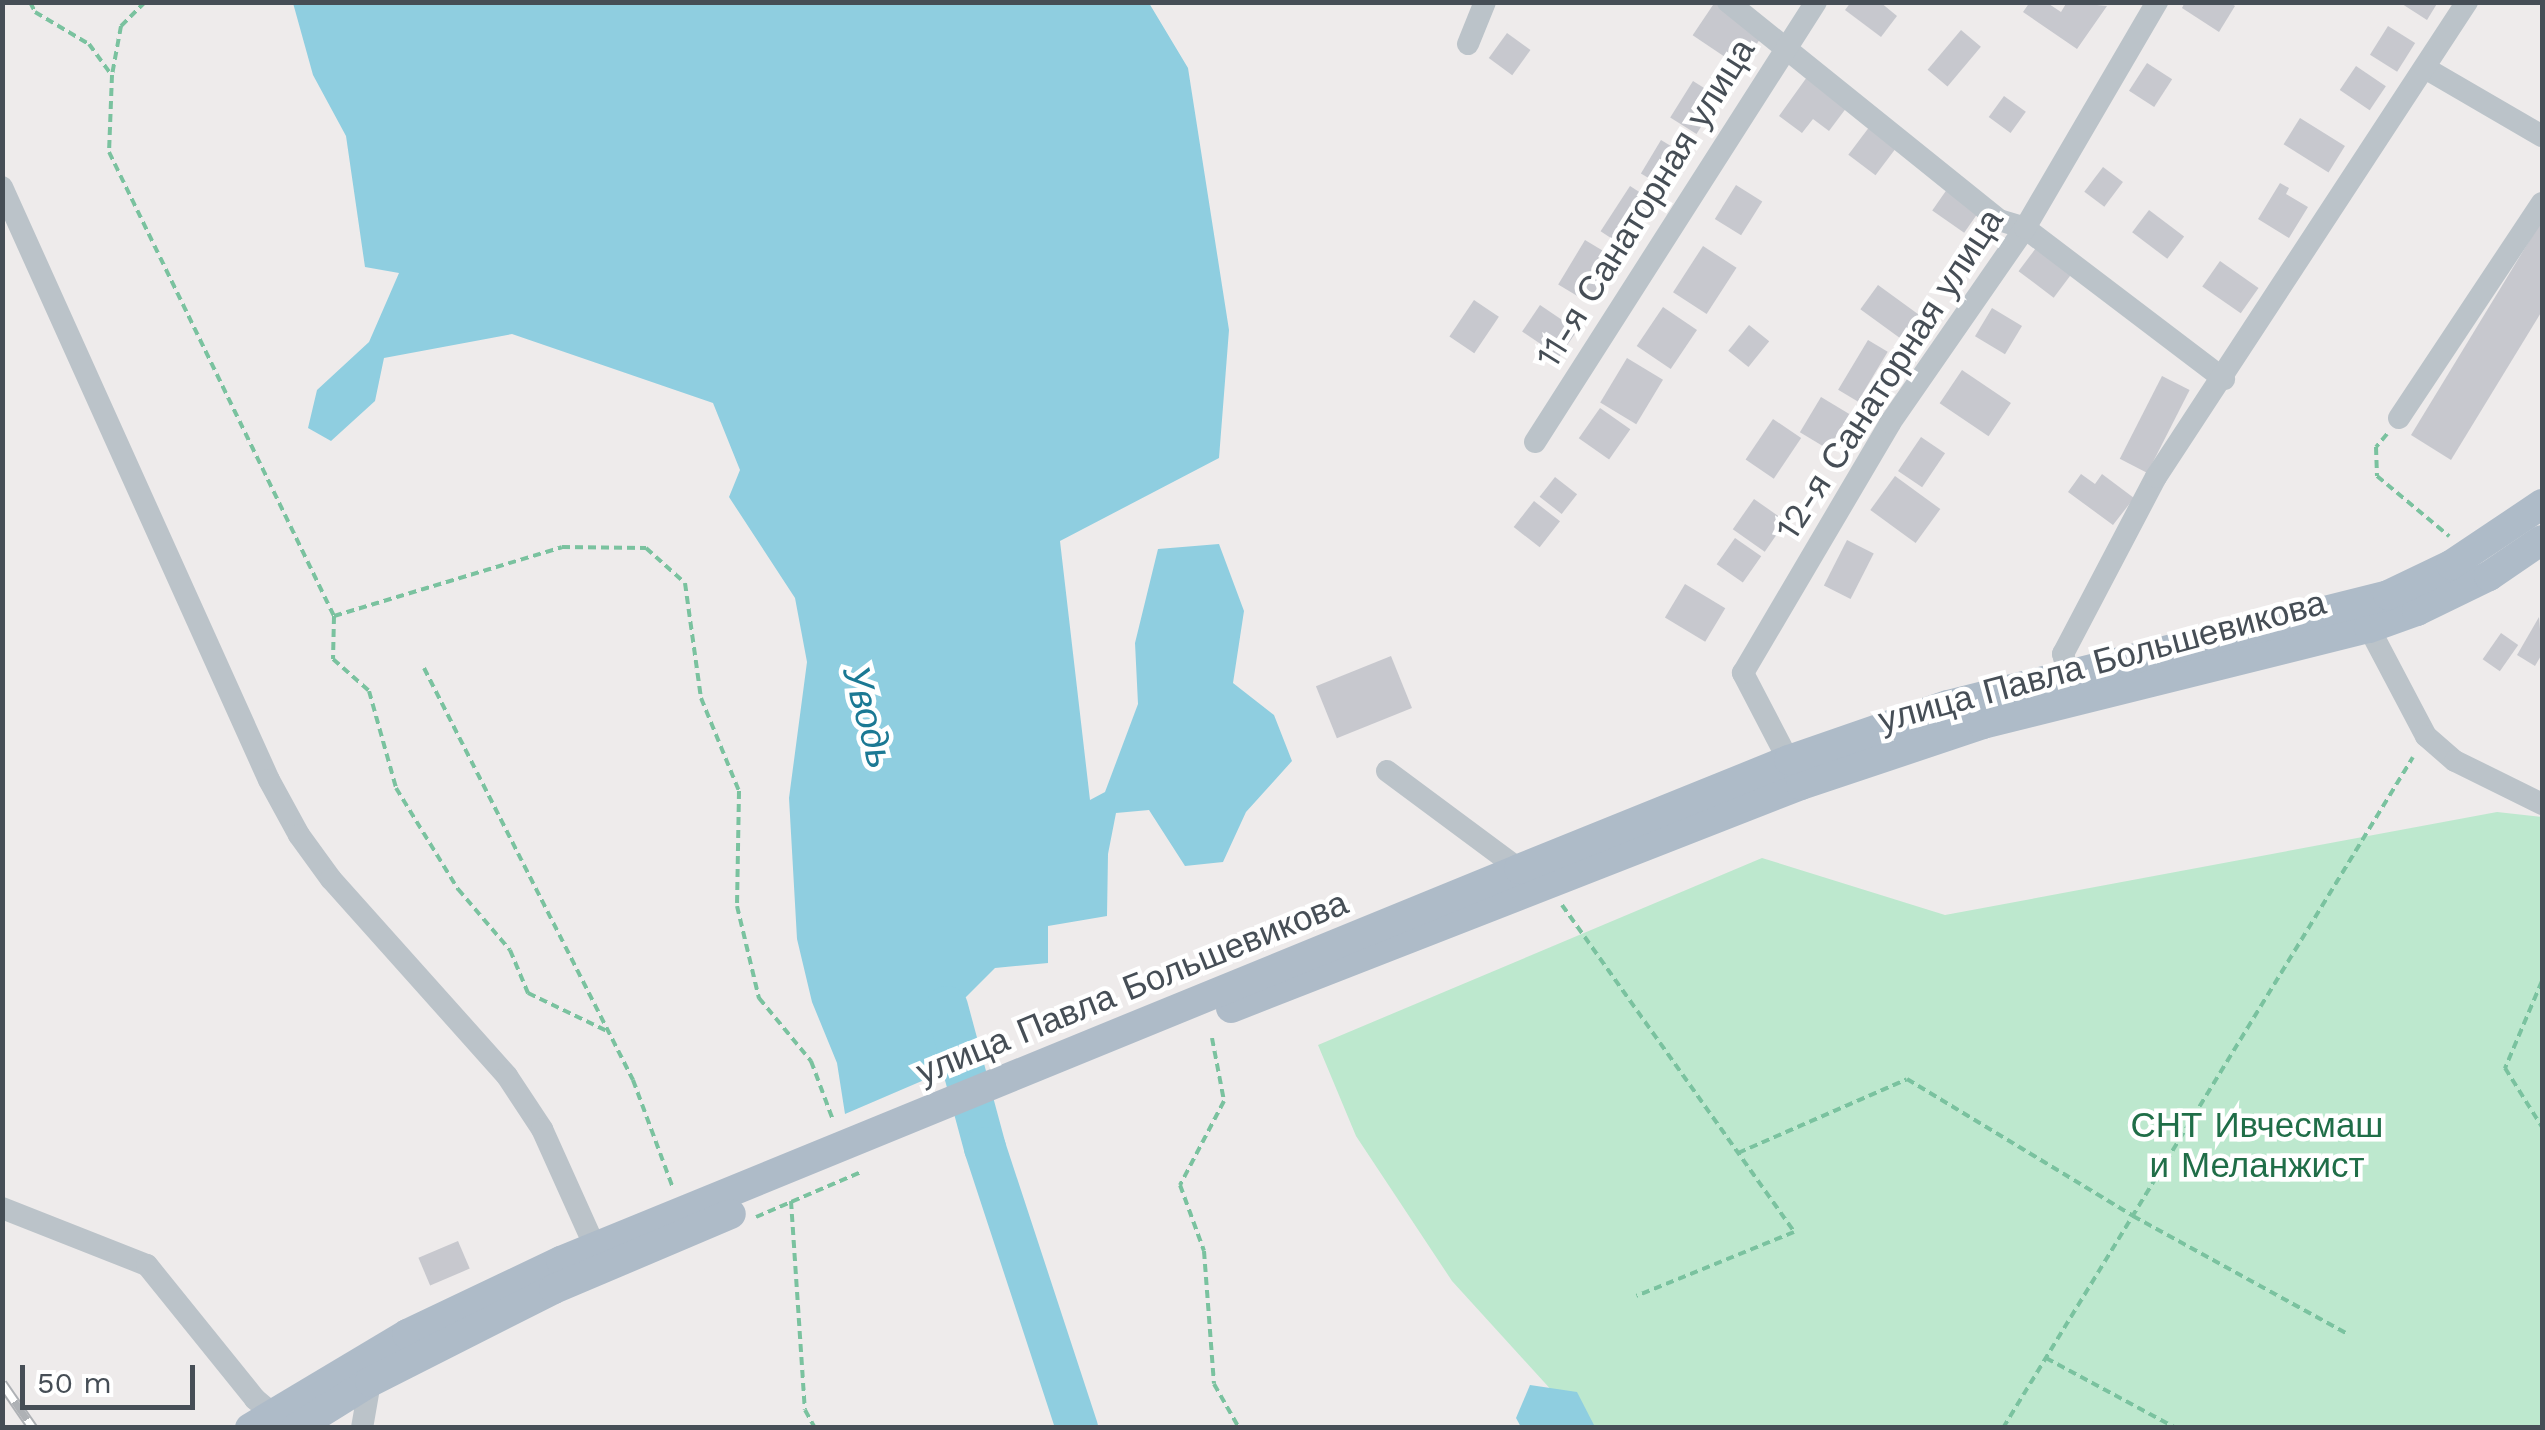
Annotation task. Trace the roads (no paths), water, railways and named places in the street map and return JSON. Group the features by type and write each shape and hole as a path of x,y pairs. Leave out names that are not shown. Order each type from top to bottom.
{"main road":[{"name":"улица Павла Большевикова","path":"1053,1069 1548,885 1948,705 2388,595 2451,566 2542,504"},
{"name":"улица Павла Большевикова","path":"1053,1069 1518,869 1795,773 2369,628 2453,594 2542,540"},
{"path":"276,1423 407,1334 599,1258 849,1146 1053,1069"},
{"path":"276,1423 370,1382 599,1258"}],"street":[{"path":"1468,44 1484,2"},
{"path":"1728,2 1999,220 2025,228 2224,379"},
{"name":"11-я Санаторная улица","path":"1535,442 1816,2"},
{"name":"12-я Санаторная улица","path":"1795,773 1743,672 1890,423 2025,228 2157,2"},
{"name":"улица Павла Большевикова","path":"2068,675 2063,654 2146,495 2467,2"},
{"path":"2426,68 2542,136"},
{"path":"2,187 261,762 299,835 331,878 507,1076 542,1129 599,1258"},
{"path":"2399,418 2542,202"},
{"path":"2369,628 2426,736 2455,761 2542,804"},
{"path":"1387,772 1518,869"},
{"path":"2,1208 146,1266 276,1423"},
{"path":"362,1428 370,1382"}],"water":[{"path":"293,3 1149,3 1188,68 1229,330 1219,458 1060,541 1090,800 1105,792 1138,704 1135,643 1158,549 1219,544 1244,611 1233,683 1274,715 1292,761 1246,812 1223,862 1185,866 1149,810 1116,813 1108,854 1107,916 1048,926 1048,963 995,968 962,1001 973,1059 845,1114 837,1063 812,1002 797,939 789,798 807,662 795,598 729,497 740,470 713,403 512,334 384,358 375,401 331,441 308,428 317,390 369,342 399,273 365,267 346,136 313,75"},
{"path":"1530,1385 1577,1392 1595,1427 1521,1427 1516,1418"}],"waterway":[{"name":"Уводь","path":"947,1007 985,1148 1077,1428"}],"railway":[{"path":"2,1383 33,1428"}],"park label":[{"name":"СНТ Ивчесмаш и Меланжист","path":"2257,1145"}]}
